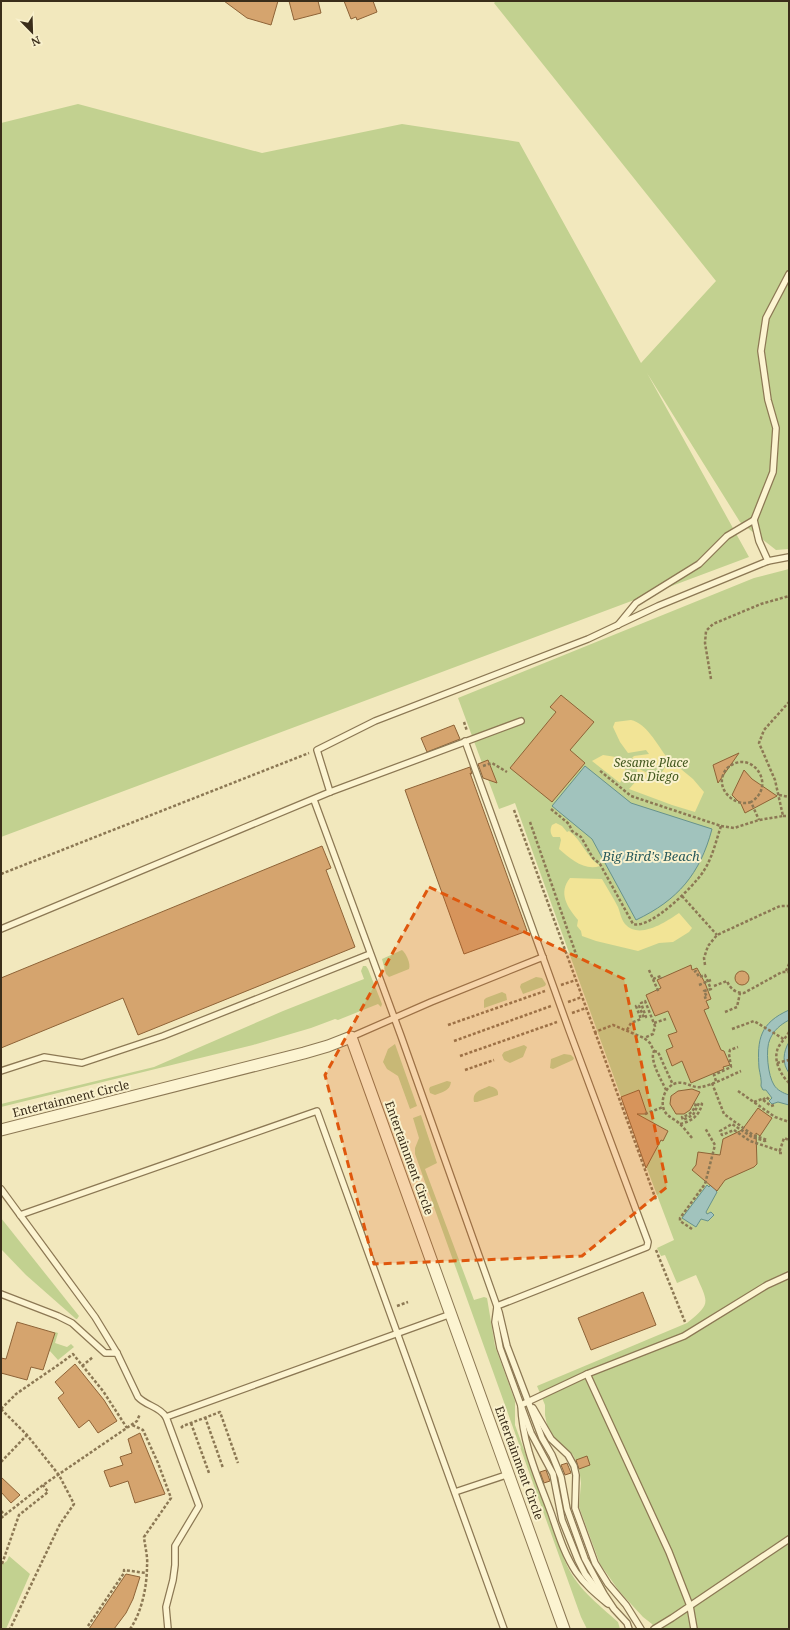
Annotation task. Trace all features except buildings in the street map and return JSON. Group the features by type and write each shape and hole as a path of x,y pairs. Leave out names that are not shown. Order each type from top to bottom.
{"street":[{"name":"Entertainment Circle","path":"1,1130 304,1053 351,1037 564,1629"}],"lane":[{"path":"768,561 759,541 754,520 773,472 776,428 768,400 761,352 766,318 789,274"},
{"path":"616,627 636,603 699,564 727,536 754,520"},
{"path":"330,792 317,750 375,721 588,639 658,606 768,561 789,556"},
{"path":"1,929 314,800 330,792 521,721"},
{"path":"465,741 648,1242 647,1247 497,1306"},
{"path":"314,800 497,1306 507,1346 542,1438 552,1455 561,1477 567,1509 585,1559 614,1609"},
{"path":"1,1071 44,1057 82,1062 164,1036 370,954"},
{"path":"351,1037 431,1002 543,957"},
{"path":"20,1215 317,1111 456,1492 504,1629"},
{"path":"1,1189 85,1302 117,1353 138,1397 144,1402 160,1410 166,1417 174,1436 199,1506 175,1546 173,1580 166,1607 168,1629"},
{"path":"521,1405 587,1374 684,1336 767,1285 789,1275"},
{"path":"1,1294 72,1323 105,1353 117,1353"},
{"path":"497,1306 495,1322 500,1348 535,1442 548,1462 553,1474 562,1520 578,1560 585,1574 627,1624 629,1629"},
{"path":"166,1417 451,1314"},
{"path":"587,1374 669,1552 690,1606 694,1629"},
{"path":"528,1402 541,1420 551,1439 572,1460 576,1475 575,1508 590,1553 608,1584 626,1606 641,1629"},
{"path":"521,1405 524,1436 570,1562 584,1583 614,1609"},
{"path":"456,1492 509,1474"},
{"path":"654,1629 789,1539"}],"path":[{"path":"711,679 705,643 706,631 713,624 761,604 789,596"},
{"path":"783,816 775,780 760,747 759,739 764,730 789,702"},
{"path":"1,874 317,750"},
{"path":"741,762 751,764 761,775 763,782 761,791 751,802 743,804 731,799 724,790 722,780 723,774 732,765 741,762"},
{"path":"475,769 492,763 507,772"},
{"path":"599,770 631,796 721,826 734,828 758,820 789,816"},
{"path":"779,795 789,797"},
{"path":"751,802 758,820"},
{"path":"551,809 569,824 572,831 581,837 593,858 600,864 633,924 636,925 650,920 682,896 704,871 721,826"},
{"path":"514,810 656,1200"},
{"path":"530,822 577,957"},
{"path":"682,896 717,935"},
{"path":"705,965 704,958 708,946 717,935 780,906 789,906"},
{"path":"714,986 727,981 732,989 740,993 748,992 755,986 788,971 789,964"},
{"path":"649,970 659,993"},
{"path":"694,972 696,971 698,978 705,975 711,989 704,991 707,997 704,998"},
{"path":"653,979 661,976 662,978"},
{"path":"699,985 711,980"},
{"path":"448,1026 547,990"},
{"path":"725,1012 737,1007 740,993"},
{"path":"627,1030 631,1023 641,1019 636,1006 639,1006 644,1018 646,1017 640,1003 645,1001 654,1023 654,1032 644,1038"},
{"path":"454,1041 552,1006"},
{"path":"654,1023 666,1018"},
{"path":"732,1029 752,1021 757,1022 782,1038 784,1041"},
{"path":"460,1056 558,1022"},
{"path":"595,1032 613,1025 644,1038 650,1043 654,1051 658,1052 673,1085"},
{"path":"789,1032 777,1050 777,1063 783,1077 789,1083"},
{"path":"716,1081 714,1075 731,1067 728,1054 730,1050 738,1047"},
{"path":"654,1051 652,1054 654,1062 666,1090"},
{"path":"465,1070 494,1060"},
{"path":"777,1063 789,1060"},
{"path":"692,1138 680,1124 667,1114 664,1108 663,1096 666,1090 673,1085 682,1083 700,1087 741,1071"},
{"path":"712,1083 724,1114 753,1135 767,1140 765,1141 752,1137 732,1124 729,1124 720,1131 722,1134 734,1130 750,1141 781,1152 779,1153 784,1138 789,1140"},
{"path":"738,1091 775,1117 789,1122"},
{"path":"754,1102 763,1100 767,1097 770,1100"},
{"path":"763,1100 771,1106 774,1105"},
{"path":"680,1124 694,1119 699,1113 702,1104 699,1103 694,1115 683,1120 682,1117 688,1116 694,1110 696,1103 694,1103"},
{"path":"645,1114 664,1108"},
{"path":"692,1229 680,1221 680,1218 707,1180 715,1145 705,1128"},
{"path":"653,1245 685,1322"},
{"path":"397,1306 408,1302"},
{"path":"10,1629 60,1524 74,1504 59,1475 28,1435 1,1409 16,1394 73,1354 103,1391 127,1428"},
{"path":"82,1366 93,1357"},
{"path":"174,1436 183,1426 220,1412 238,1463"},
{"path":"1,1518 43,1485 132,1425 137,1421 140,1414"},
{"path":"205,1417 223,1468"},
{"path":"191,1423 209,1473"},
{"path":"130,1629 135,1622 145,1590 147,1564 144,1537 171,1498 158,1463 143,1430 132,1425"},
{"path":"1,1462 28,1435"},
{"path":"2,1564 19,1515 48,1492 43,1485"},
{"path":"1,1511 4,1515"},
{"path":"88,1626 124,1573 124,1570 146,1573"}],"highlighted area":[{"path":"429,887 624,979 667,1187 582,1256 374,1264 325,1075"}],"green space":[{"path":"496,1 789,1 789,549 776,550 740,522 647,373 749,557 1,837 1,123 78,104 262,153 402,124 519,142 641,363 716,281 494,3"},
{"name":"Sesame Place San Diego","path":"789,569 789,1629 655,1629 652,1624 643,1617 619,1591 600,1564 579,1507 581,1483 579,1468 573,1455 553,1436 547,1425 545,1405 537,1386 687,1323 701,1311 704,1306 705,1297 696,1275 677,1283 665,1255 661,1256 657,1248 674,1240 515,803 499,809 458,698 754,578"},
{"path":"402,950 408,959 409,969 389,977 386,974 382,959"},
{"path":"363,966 366,966 368,969 382,1004 381,1007 378,1004 338,1020 335,1019 311,1028 253,1045 1,1107 1,1104 154,1067 283,1011 364,979 361,971"},
{"path":"536,977 542,978 546,984 545,986 523,994 520,987 521,984"},
{"path":"502,992 506,994 507,1000 484,1008 484,1000 486,998"},
{"path":"395,1044 417,1106 410,1109 398,1076 387,1069 383,1062 388,1049"},
{"path":"524,1045 527,1047 523,1057 510,1063 504,1060 502,1055 504,1052"},
{"path":"564,1054 571,1055 574,1058 573,1060 553,1069 550,1068 551,1059"},
{"path":"447,1081 451,1082 450,1085 443,1092 435,1095 430,1093 430,1087"},
{"path":"489,1086 497,1090 498,1095 474,1102 474,1095 480,1090"},
{"path":"421,1115 437,1163 425,1169 474,1300 484,1297 487,1298 495,1346 515,1401 515,1425 565,1561 581,1587 618,1622 620,1629 587,1629 581,1617 415,1154 415,1148 419,1138 413,1118"},
{"path":"1,1218 79,1316 77,1319 26,1275 1,1249"},
{"path":"55,1332 58,1333 55,1343 67,1347 71,1344 74,1347 58,1360 49,1350"},
{"path":"9,1556 30,1574 6,1629 1,1629 1,1565 7,1561"}],"sand":[{"path":"631,720 642,725 666,756 662,762 651,769 646,768 632,758 634,756 649,754 646,750 628,753 620,742 613,727 615,722"},
{"path":"603,755 616,757 624,766 625,772 620,783 592,761"},
{"path":"670,760 693,779 704,792 695,812 629,789 637,780 637,768 658,778"},
{"path":"556,823 562,826 567,832 569,831 591,858 600,866 589,867 578,863 559,849 561,840 560,837 553,837 551,834 552,825"},
{"path":"570,878 602,879 618,907 625,924 631,928 645,930 652,928 660,925 679,913 692,928 689,932 673,942 659,943 638,951 596,941 582,936 581,931 577,926 578,920 570,910 565,900 564,894 566,884"}],"water":[{"name":"Big Bird's Beach","path":"585,766 631,803 712,829 701,859 685,884 664,904 636,920 592,839 552,806"},
{"path":"789,1010 789,1020 773,1033 768,1043 767,1056 772,1081 778,1090 789,1095 789,1105 778,1102 772,1104 769,1101 772,1098 766,1090 763,1090 761,1086 759,1068 760,1040 766,1026 779,1015"},
{"path":"789,1042 789,1073 785,1065 784,1058 785,1050"},
{"path":"717,1174 724,1179 716,1191 717,1192 706,1212 707,1214 711,1212 714,1215 708,1221 701,1219 696,1227 682,1218 707,1185 709,1187"}]}
